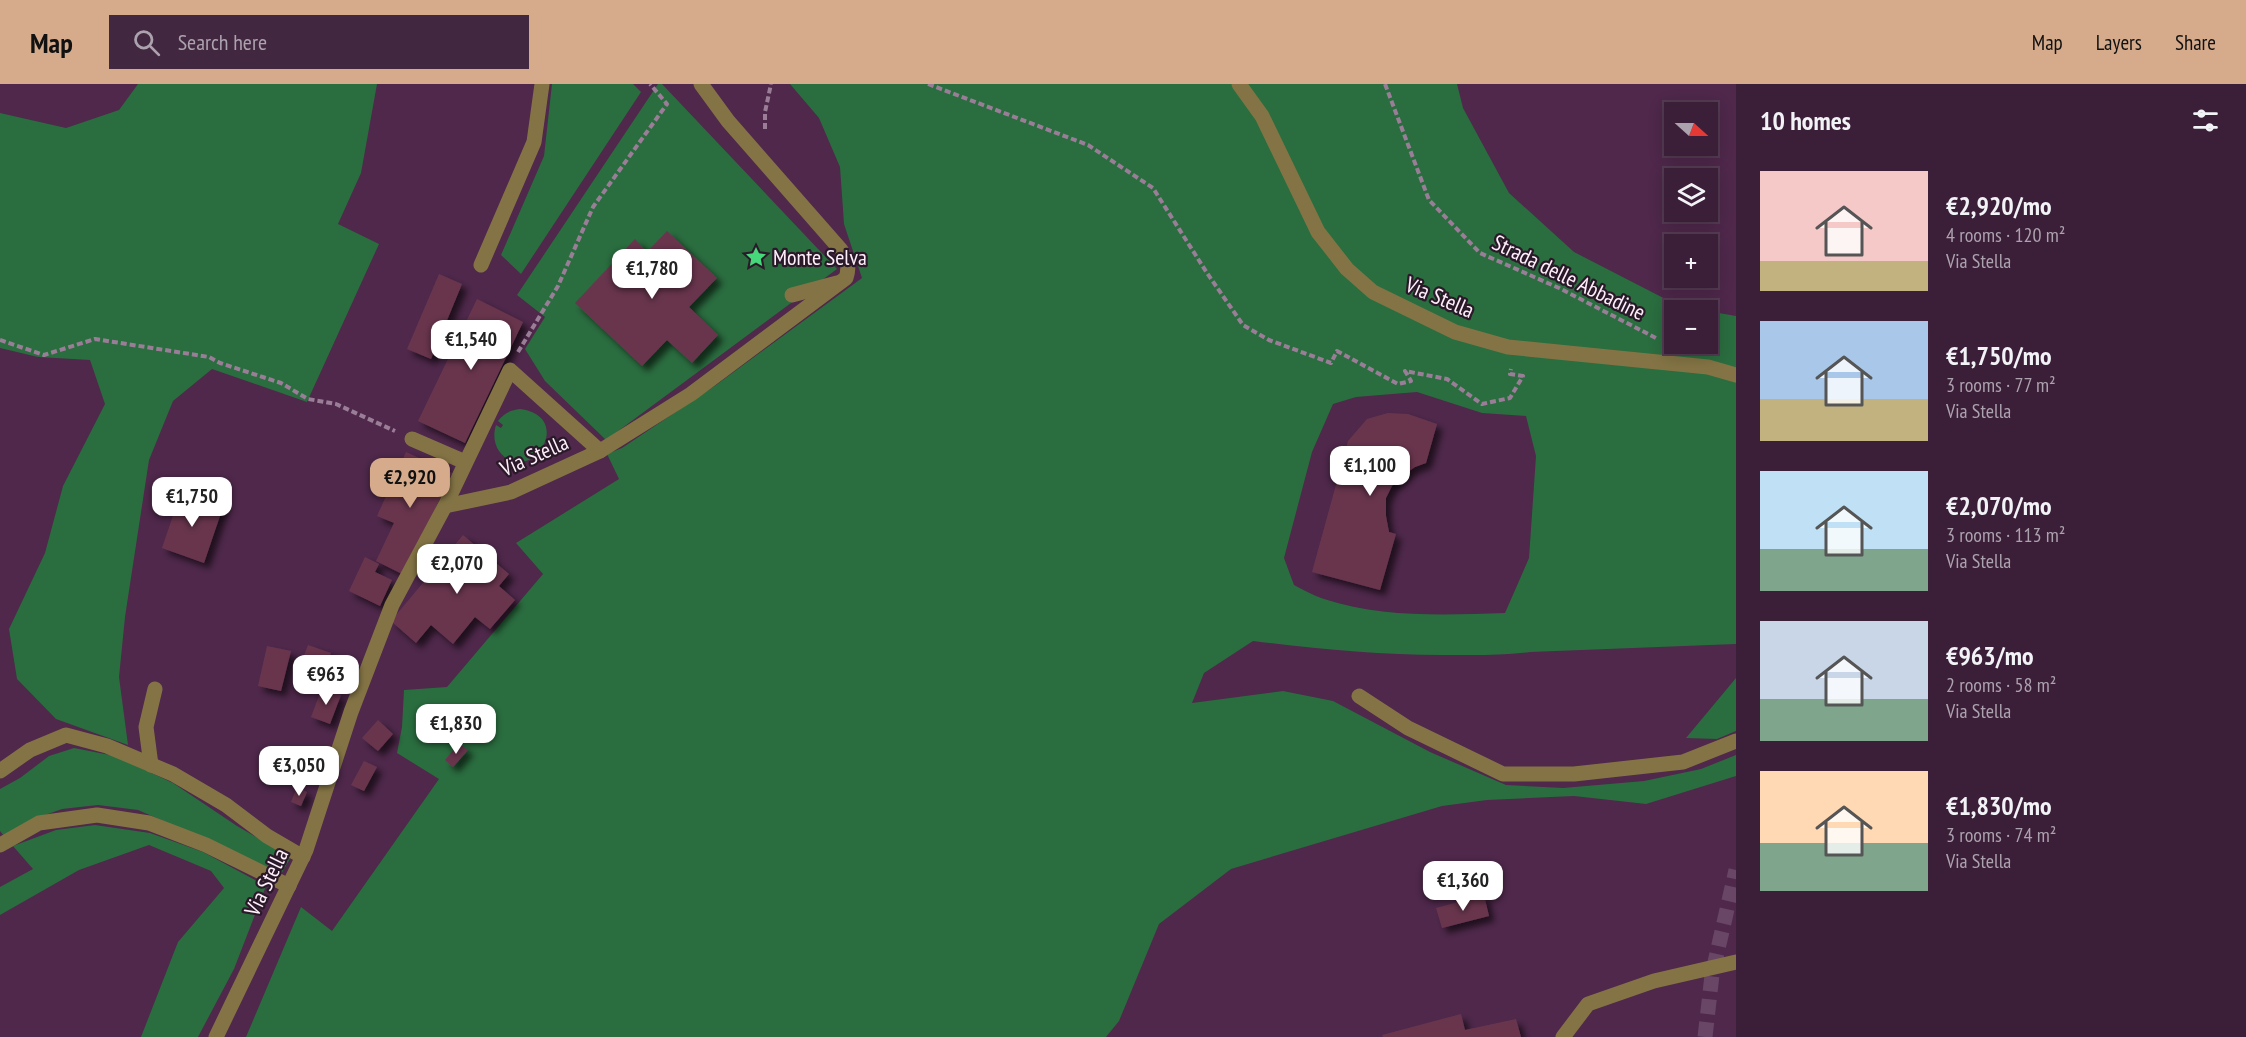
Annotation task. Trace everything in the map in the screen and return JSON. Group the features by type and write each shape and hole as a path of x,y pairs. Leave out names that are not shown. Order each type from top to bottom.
{"street":[{"path":"481,265 534,142 542,84"},
{"path":"701,84 728,121 842,250 848,262 849,269 843,281 792,295"},
{"name":"Via Stella","path":"1239,84 1262,116 1318,232 1347,269 1373,292 1455,332 1508,347 1708,367 1736,375"},
{"name":"Via Stella","path":"216,1037 303,857 371,657 392,604 445,506 511,492 600,451 691,394 843,281"},
{"path":"445,506 510,370 600,451"},
{"path":"412,439 465,462"},
{"path":"151,765 147,727 154,688"},
{"path":"1359,696 1408,728 1503,774 1574,774 1683,762 1736,741"},
{"path":"0,771 30,750 66,735 107,746 173,774 226,805 267,836 303,857"},
{"path":"0,845 39,824 97,815 148,823 206,846 289,886"},
{"path":"1563,1037 1588,1004 1654,981 1736,962"}],"path":[{"path":"518,351 558,286 593,207 667,104 650,84"},
{"path":"762,159 765,112 771,84"},
{"path":"928,84 1088,146 1153,188 1243,325 1269,340 1331,363 1337,351 1398,384 1411,381 1405,371 1447,380 1482,404 1510,398 1523,376"},
{"name":"Strada delle Abbadine","path":"1385,84 1429,200 1480,254 1559,288 1658,339"},
{"path":"0,340 44,355 95,339 209,357 220,363 281,383 308,399 336,404 390,429"}],"green space":[{"path":"138,84 377,84 361,173 338,224 379,244 307,402 212,369 173,401 149,460 125,617 119,677 128,745 56,719 17,679 9,629 45,553 63,486 105,404 90,360 38,357 0,348 0,113 66,128 119,110"},
{"path":"552,84 633,84 641,92 521,274 501,255 544,156"},
{"path":"658,84 662,84 837,269 606,440 545,381 525,349 545,317 517,295"},
{"path":"790,84 1457,84 1463,108 1509,193 1574,252 1667,300 1664,300 1664,354 1718,354 1718,313 1736,316 1736,644 1497,655 1442,655 1347,651 1253,641 1204,673 1192,703 1283,691 1333,701 1430,752 1506,785 1563,788 1644,781 1701,769 1736,755 1736,776 1646,804 1574,796 1487,800 1442,806 1231,869 1159,924 1119,1021 1106,1037 246,1037 301,907 332,931 439,779 397,753 402,727 404,690 447,687 543,574 516,543 619,479 607,454 622,448 716,385 862,278 844,224 840,167 819,118","holes":["1417,392 1482,413 1526,416 1536,456 1529,558 1505,613 1391,612 1324,599 1294,585 1284,558 1312,452 1333,404 1356,397"]},
{"path":"520,409 537,415 545,424 546,436 542,448 534,457 523,462 511,461 499,451 494,435 496,425 501,428 503,425 498,421 500,418 508,412"},
{"path":"1736,678 1736,731 1717,739 1686,738"},
{"path":"74,748 115,756 173,783 237,826 291,857 280,876 240,854 138,810 98,805 62,809 34,819 4,836 0,831 0,789 20,778 49,756"},
{"path":"95,825 150,833 203,852 266,886 234,969 198,1037 141,1037 178,942 224,888 211,871 149,845 79,870 0,915 0,887 33,869 13,846 56,830"}],"building":[{"path":"667,231 717,278 689,307 718,335 692,363 667,340 642,366 575,303 635,239 647,252"},
{"path":"439,274 462,284 431,359 407,349"},
{"path":"477,299 523,322 465,443 418,421"},
{"path":"1388,413 1408,414 1437,424 1426,463 1405,474 1392,486 1386,498 1389,532 1396,534 1380,590 1312,572 1348,441 1367,419"},
{"path":"406,452 452,473 404,575 376,561 394,523 377,516"},
{"path":"181,492 223,507 204,563 162,548"},
{"path":"463,535 509,574 499,586 515,600 490,629 475,617 453,644 431,625 416,643 391,621"},
{"path":"365,557 379,564 375,572 392,580 380,606 349,591"},
{"path":"308,645 331,653 321,680 298,672"},
{"path":"267,646 291,651 281,691 258,686"},
{"path":"322,688 341,695 330,724 311,717"},
{"path":"378,720 393,734 378,751 362,738"},
{"path":"459,743 468,750 453,767 445,760"},
{"path":"364,761 377,767 364,791 351,785"},
{"path":"297,787 307,792 301,806 291,802"},
{"path":"1484,895 1489,916 1442,928 1436,908"},
{"path":"1461,1014 1465,1030 1516,1019 1521,1037 1383,1037 1382,1035"}],"tunnel":[{"path":"1705,1037 1712,975 1736,870"}],"place":[{"name":"Monte Selva","path":"756,257"}]}
